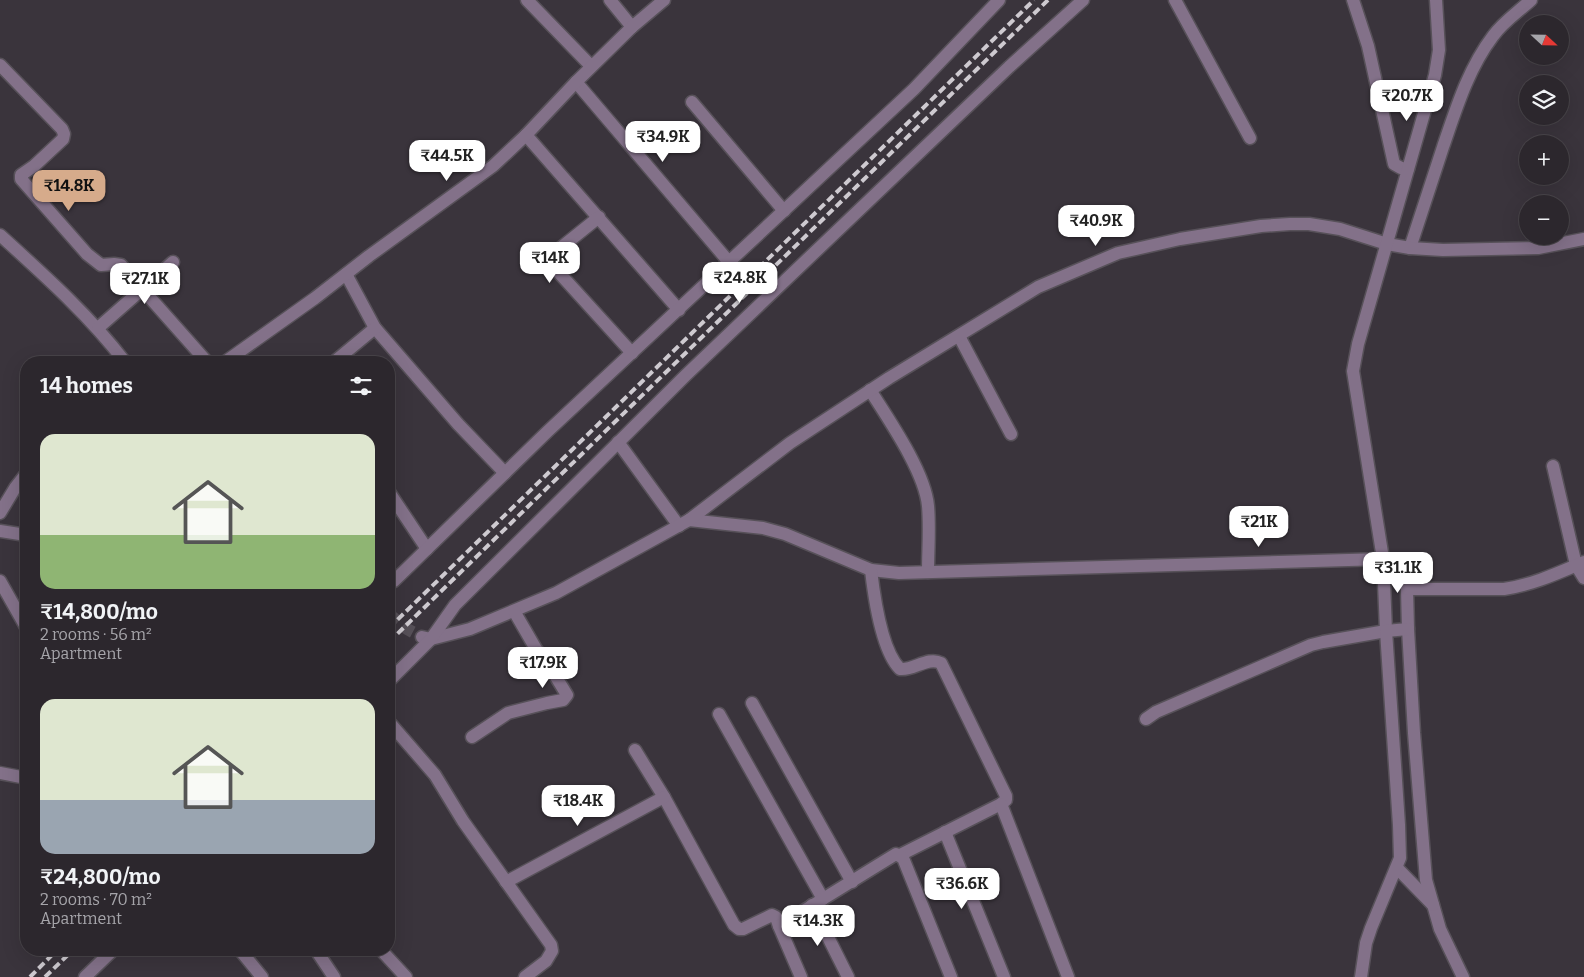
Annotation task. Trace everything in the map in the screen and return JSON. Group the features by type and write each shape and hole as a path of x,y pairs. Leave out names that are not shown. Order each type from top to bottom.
{"street":[{"path":"527,0 552,28 591,66"},
{"path":"610,0 632,26"},
{"path":"233,356 493,166 526,135 591,66 632,26 664,0"},
{"path":"395,580 505,473 914,89 999,0"},
{"path":"395,674 455,605 686,375 1082,0"},
{"path":"1175,0 1250,138"},
{"path":"1353,0 1368,46 1394,164 1408,169"},
{"path":"1361,977 1366,943 1383,895 1400,858 1400,847 1383,559 1353,371 1357,350 1435,75 1439,50 1436,0"},
{"path":"1410,248 1456,109 1478,58 1502,25 1531,0"},
{"path":"0,66 49,115 62,129 64,134 63,139 34,166 21,175 21,179 86,254 101,265 121,265 141,290 202,356"},
{"path":"576,82 729,262"},
{"path":"692,102 784,211"},
{"path":"526,135 679,310"},
{"path":"599,218 553,254 550,258 551,264 632,353"},
{"path":"427,638 470,629 556,593 684,523 790,443 870,390 1038,287 1090,264 1136,248 1236,230 1290,224 1309,224 1340,229 1387,244 1410,248 1443,250 1517,249 1550,246 1584,239"},
{"path":"0,235 77,306 120,356"},
{"path":"98,328 174,262"},
{"path":"346,274 374,328 458,424 505,473"},
{"path":"341,356 374,328"},
{"path":"959,336 1011,434"},
{"path":"870,390 902,442 925,491 928,506 928,572"},
{"path":"618,442 684,523 763,528 785,534 871,570 899,573 1383,559 1394,561 1401,567 1407,589 1414,734 1424,862 1432,904 1440,929 1463,977"},
{"path":"1553,466 1584,578"},
{"path":"0,513 20,482"},
{"path":"395,501 427,549"},
{"path":"0,531 20,534"},
{"path":"1407,589 1504,589 1518,587 1531,584 1580,563"},
{"path":"780,926 896,854 900,855 1006,800 1005,792 941,663 937,661 928,662 905,670 900,669 894,661 886,642 875,602 871,570"},
{"path":"0,581 20,616"},
{"path":"472,737 508,714 562,700 567,695 536,649 514,611"},
{"path":"1146,719 1156,712 1203,694 1311,645 1386,630 1408,629"},
{"path":"752,703 852,882"},
{"path":"719,714 817,902 848,977"},
{"path":"395,729 435,775 463,821 551,945 552,951 546,961 524,977"},
{"path":"635,750 664,797 737,928 743,929 772,915 776,918 801,977"},
{"path":"0,773 20,777"},
{"path":"506,882 664,797"},
{"path":"1001,804 1068,977"},
{"path":"945,832 1004,977"},
{"path":"900,855 912,877 951,977"},
{"path":"1396,868 1432,904"},
{"path":"85,977 107,956"},
{"path":"245,956 262,977"},
{"path":"320,956 334,977"},
{"path":"387,956 406,977"}],"tunnel":[{"path":"395,619 407,629 422,637"}],"railway":[{"path":"395,622 1034,0"},
{"path":"395,636 1048,0"},
{"path":"30,977 51,956"},
{"path":"45,977 67,956"}]}
